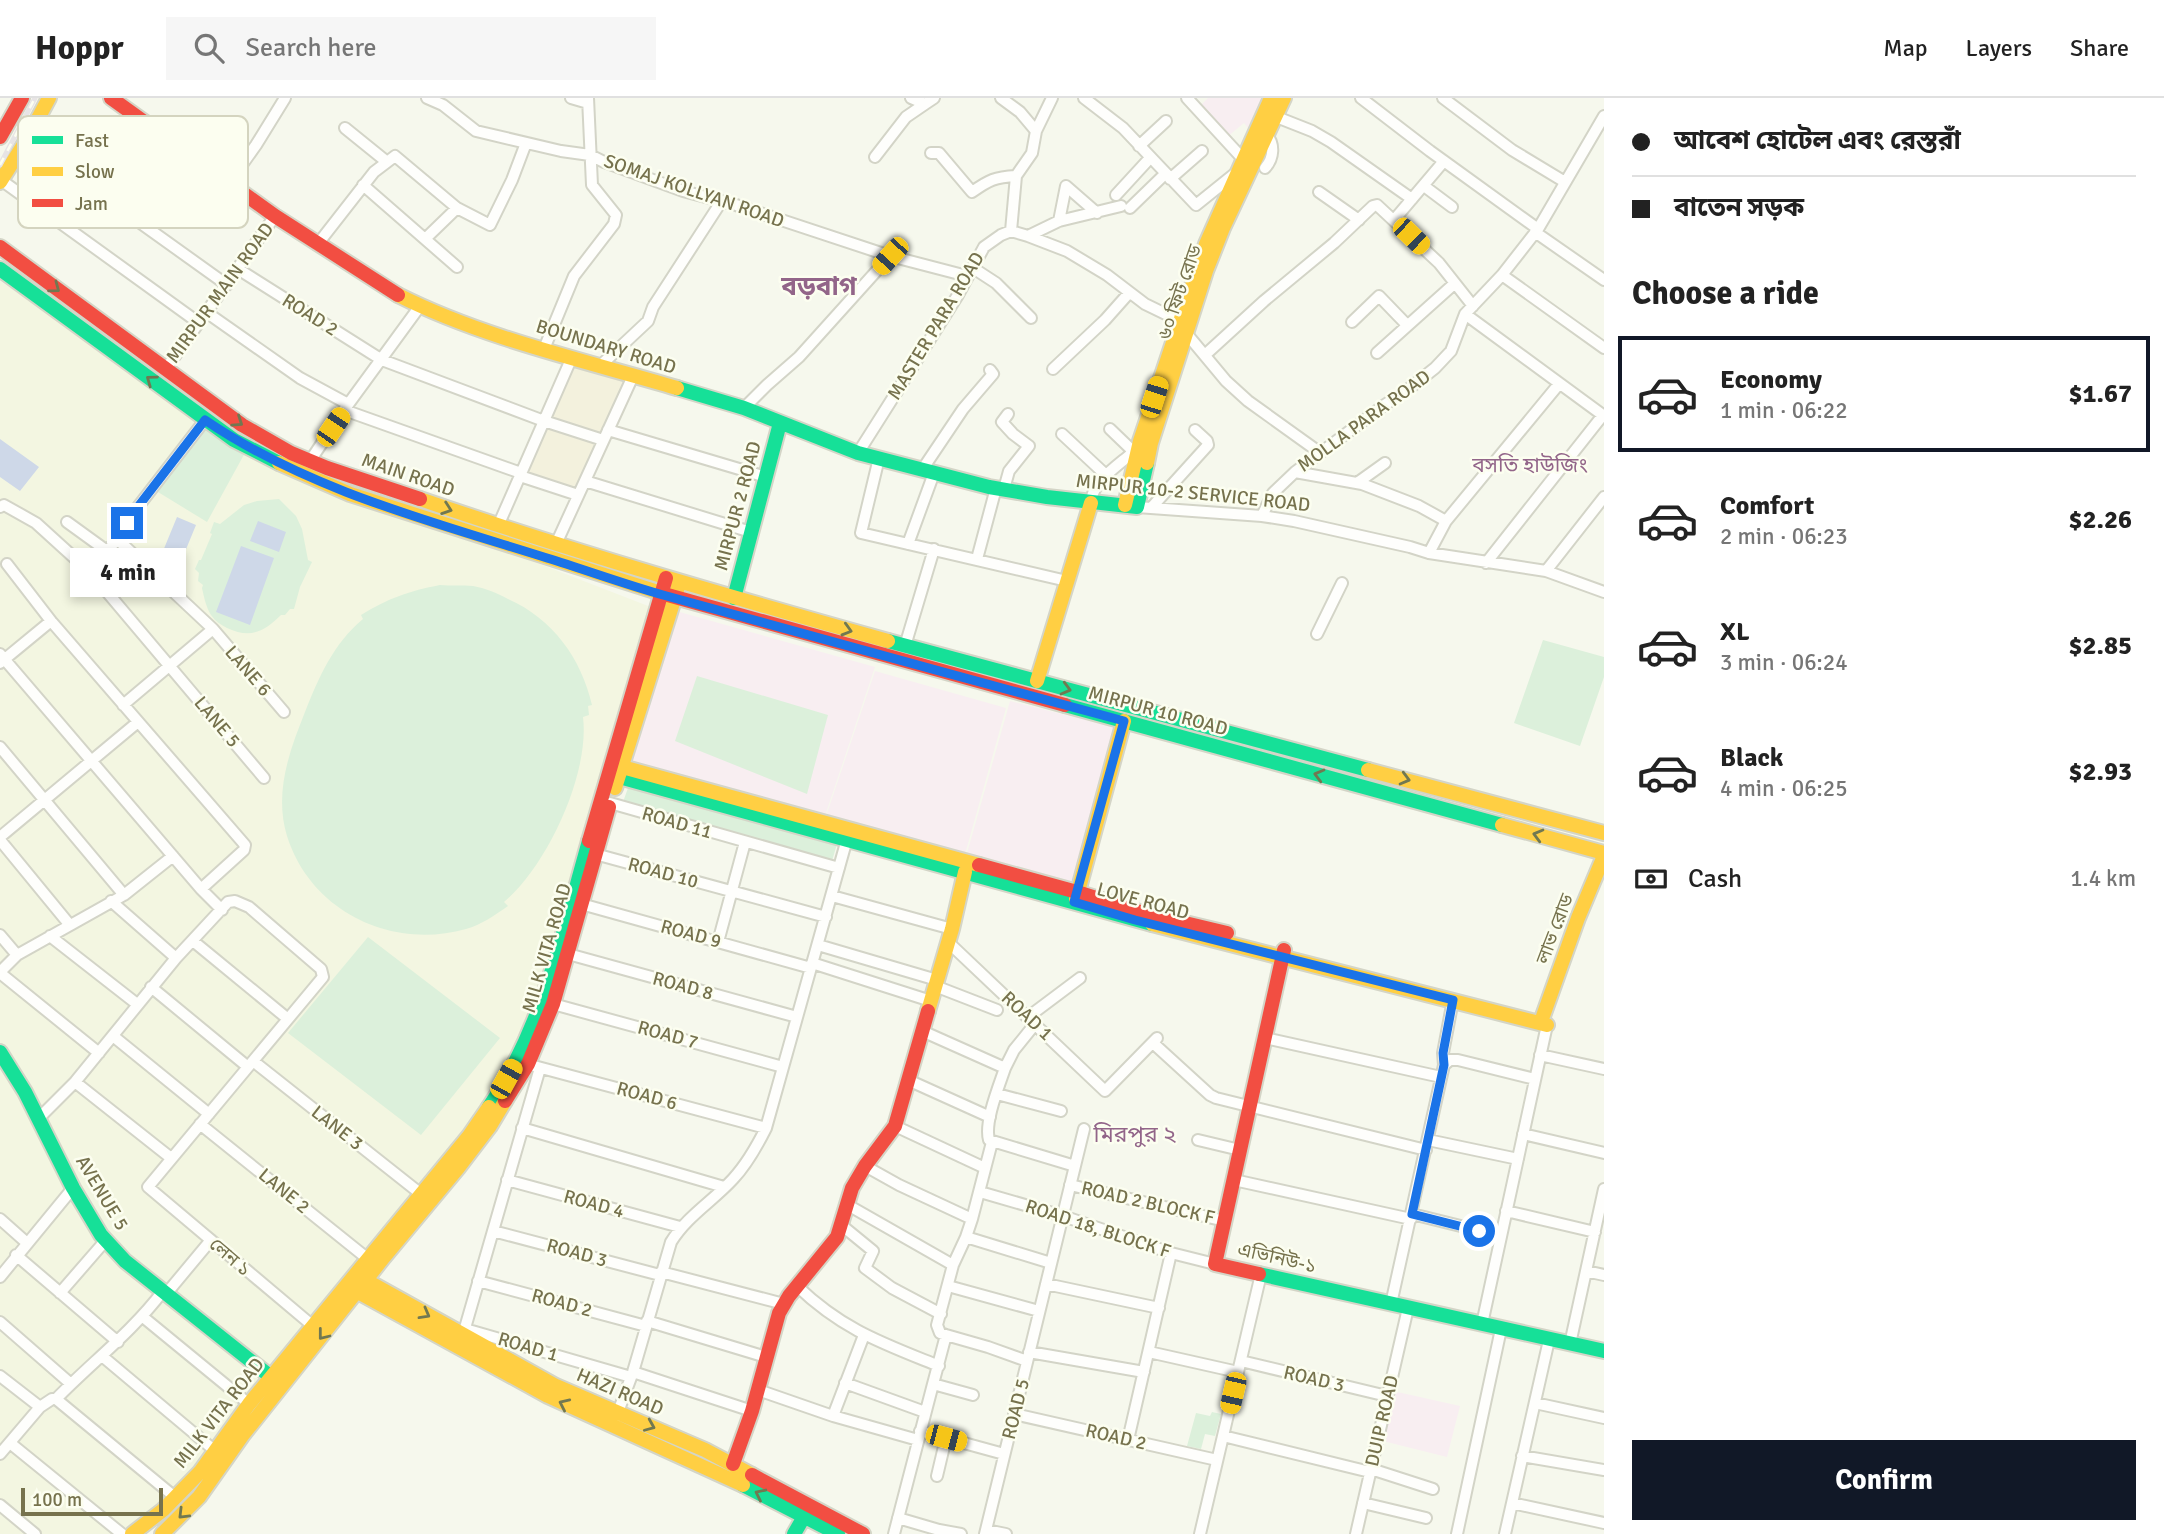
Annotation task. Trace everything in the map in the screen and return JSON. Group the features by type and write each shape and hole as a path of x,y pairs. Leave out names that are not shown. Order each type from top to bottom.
{"street":[{"path":"0,137 22,98"},
{"path":"39,116 49,98"},
{"name":"BOUNDARY ROAD","path":"111,98 136,116"},
{"path":"248,156 285,98"},
{"name":"SOMAJ KOLLYAN ROAD","path":"427,98 443,105 476,131 590,155 683,191 890,256 970,272"},
{"path":"544,349 574,276 614,224 617,215 592,186 588,101 571,98"},
{"path":"911,98 917,102 930,101"},
{"path":"1001,98 1020,113 1036,131"},
{"path":"1052,98 1036,131 1032,153 1016,176 1010,231 1067,251 1089,262 1144,304 1183,327 1226,380 1248,401 1319,452"},
{"path":"1084,98 1123,128 1196,205 1240,166 1187,98"},
{"name":"৬০ ফিট রোড","path":"1138,507 1152,443 1206,244 1271,98"},
{"name":"৬০ ফিট রোড","path":"1138,507 1136,454 1223,228 1284,98"},
{"path":"1361,98 1604,281"},
{"path":"1443,98 1512,150 1565,182"},
{"path":"875,157 906,117 930,101"},
{"path":"1274,116 1312,131 1331,142 1412,199"},
{"name":"MOLLA PARA ROAD","path":"1262,516 1273,493 1295,472 1383,405 1406,391 1451,351 1469,310 1502,275 1537,230 1604,117"},
{"path":"1139,146 1166,121"},
{"path":"345,128 387,162"},
{"path":"1265,168 1270,162 1272,144 1266,134"},
{"path":"317,244 374,172 396,156 457,208 490,225 526,143"},
{"path":"1028,236 1059,221 1126,207 1202,151"},
{"path":"931,153 939,153 972,192 996,177 1016,176"},
{"path":"18,154 1,181 18,193"},
{"path":"1116,195 1150,158"},
{"path":"1394,220 1444,162"},
{"path":"363,185 457,267"},
{"path":"1059,221 1066,186 1097,212"},
{"path":"1424,186 1452,207"},
{"path":"1319,192 1359,220"},
{"name":"BOUNDARY ROAD","path":"248,197 392,292 420,306 511,339 744,408 780,423"},
{"path":"600,366 648,321 653,307 721,202"},
{"path":"1206,354 1377,205 1439,263 1469,310 1559,384 1604,415 1486,563"},
{"path":"425,239 457,208"},
{"name":"MIRPUR MAIN ROAD","path":"165,370 275,216"},
{"path":"67,228 199,323"},
{"path":"147,228 227,285"},
{"name":"MASTER PARA ROAD","path":"859,453 988,243 1010,231"},
{"name":"MAIN ROAD","path":"0,247 257,435 310,461 498,526 734,598"},
{"path":"744,408 799,357 890,256"},
{"name":"MAIN ROAD","path":"0,269 205,420 246,447 295,472 406,513 668,596"},
{"name":"ROAD 2","path":"238,269 382,360 544,421 766,477"},
{"path":"970,272 996,284 1031,318"},
{"path":"1502,275 1604,348"},
{"path":"1377,353 1454,284"},
{"path":"1054,369 1129,293"},
{"path":"1352,322 1379,296 1407,325"},
{"path":"310,461 420,306"},
{"path":"206,312 346,407 578,495"},
{"path":"498,526 572,357"},
{"path":"908,544 928,472 963,409 993,374 990,370"},
{"path":"556,544 633,376"},
{"path":"1429,554 1446,521 1559,384"},
{"path":"976,559 1000,489 1009,471 1030,446 1002,422 1008,414"},
{"path":"91,573 205,420"},
{"name":"MIRPUR 10-2 SERVICE ROAD","path":"780,423 859,453 1000,489 1091,503 1262,516 1321,526 1429,554 1545,571 1604,592"},
{"name":"MIRPUR 2 ROAD","path":"734,598 780,423"},
{"path":"1110,429 1136,454"},
{"path":"1138,507 1208,445 1195,430"},
{"path":"1062,433 1107,476"},
{"path":"1037,681 1093,490 1131,454 1136,454"},
{"path":"879,458 860,533 1067,581"},
{"path":"1357,483 1385,463"},
{"path":"1295,472 1357,483 1419,506 1446,521"},
{"path":"585,481 751,532"},
{"path":"406,513 412,497"},
{"path":"1545,571 1604,497"},
{"name":"LANE 5","path":"1,504 36,523 91,573 264,778"},
{"path":"67,522 107,551"},
{"name":"LANE 6","path":"117,539 213,629 284,712"},
{"path":"905,646 934,549"},
{"path":"7,564 51,621 245,845 244,850 201,889"},
{"name":"MILK VITA ROAD","path":"464,1332 522,1128 528,1064 543,1000 576,903 673,580"},
{"path":"1317,634 1342,583"},
{"name":"MIRPUR 10 ROAD","path":"668,596 1604,854"},
{"name":"MIRPUR 10 ROAD","path":"734,598 1604,833"},
{"path":"801,633 805,618"},
{"path":"51,621 1,659 222,910"},
{"path":"123,705 213,629"},
{"path":"1076,897 1124,721"},
{"path":"1185,738 1189,721"},
{"path":"69,924 0,838 138,722"},
{"path":"0,747 124,895"},
{"name":"MILK VITA ROAD","path":"132,1534 176,1498 200,1472 249,1404 313,1326 356,1283 458,1168 490,1126 528,1064 553,1004 568,954 576,903 595,854 610,803 615,771"},
{"name":"LOVE ROAD","path":"615,771 1076,897 1135,920 1284,954 1541,1021"},
{"path":"1436,807 1441,789"},
{"name":"ROAD 11","path":"610,803 839,868"},
{"path":"616,1419 632,1375 671,1242 680,1227 736,1177 752,1155 766,1128 849,834"},
{"name":"LOVE ROAD","path":"849,834 965,872 1076,897"},
{"path":"718,942 745,842"},
{"name":"ROAD 10","path":"595,854 826,917"},
{"name":"লাভ রোড","path":"1541,1021 1604,854"},
{"path":"99,1053 0,972 17,955 124,895 173,856"},
{"path":"733,1464 752,1411 779,1313 836,1237 852,1188 895,1126 950,936 965,872"},
{"path":"832,896 950,936"},
{"path":"111,901 176,957"},
{"path":"39,1118 75,1082 176,957 228,902 235,901 249,907 321,969 323,976 171,1158 75,1082"},
{"name":"ROAD 9","path":"576,903 812,965"},
{"path":"0,935 17,955"},
{"path":"50,936 137,1004"},
{"name":"ROAD 1","path":"950,936 1031,1020 1105,1091 1155,1041 1210,1096 1250,1107"},
{"path":"193,941 288,1019"},
{"path":"818,944 996,1010"},
{"name":"ROAD 8","path":"568,954 797,1017"},
{"name":"LOVE ROAD","path":"1284,954 1541,1021"},
{"name":"এভিনিউ-১","path":"1284,954 1215,1264 1604,1351"},
{"path":"812,965 934,989"},
{"path":"1074,1166 992,1142 987,1138 990,1117 1005,1068 1031,1020 1080,978"},
{"name":"LANE 3","path":"151,987 421,1194"},
{"path":"1391,1304 1444,1065 1443,1053 1453,1000"},
{"name":"ROAD 7","path":"553,1004 783,1067"},
{"path":"1482,1324 1540,1055 1541,1021"},
{"path":"922,1031 1005,1068"},
{"path":"113,1036 209,1114"},
{"path":"1265,1038 1441,1077"},
{"name":"AVENUE 5","path":"0,1052 39,1118 73,1188 106,1240 125,1261 271,1377"},
{"path":"1540,1055 1604,1069"},
{"path":"1444,1065 1450,1060 1458,1060 1535,1079"},
{"name":"MILK VITA ROAD","path":"162,1534 199,1497 356,1283 368,1259 528,1064"},
{"name":"ROAD 6","path":"528,1064 766,1128"},
{"path":"908,1080 990,1117"},
{"path":"997,1094 1061,1111"},
{"path":"1250,1107 1427,1145 1518,1159"},
{"name":"LANE 2","path":"200,1124 368,1259"},
{"path":"895,1126 985,1168"},
{"path":"522,1128 724,1188"},
{"name":"ROAD 5","path":"986,1532 1084,1129"},
{"path":"1523,1134 1604,1153"},
{"path":"1198,1139 1240,1150"},
{"path":"992,1142 972,1219 953,1265 938,1330 946,1335 1028,1357 1144,1373"},
{"name":"লেন ১","path":"171,1158 148,1187 313,1326"},
{"path":"865,1166 972,1219"},
{"name":"ROAD 4","path":"507,1180 680,1227"},
{"path":"1234,1180 1501,1236"},
{"name":"ROAD 2 BLOCK F","path":"1070,1185 1225,1221"},
{"path":"0,1276 73,1188"},
{"path":"1570,1344 1604,1189"},
{"name":"ROAD 18, BLOCK F","path":"980,1192 1063,1216 1171,1253 1215,1264"},
{"path":"846,1204 953,1265"},
{"path":"1506,1211 1595,1232"},
{"path":"0,1219 27,1243"},
{"path":"840,1224 873,1251 865,1268 891,1289 941,1314"},
{"name":"ROAD 3","path":"493,1231 784,1304"},
{"path":"966,1237 1051,1263"},
{"path":"60,1293 106,1240"},
{"path":"0,1454 40,1407 56,1399 143,1317 211,1240"},
{"path":"1128,1440 1171,1253"},
{"path":"16,1255 118,1342"},
{"path":"1586,1271 1604,1275"},
{"path":"1200,1534 1261,1274"},
{"name":"ROAD 2","path":"478,1281 766,1357"},
{"name":"HAZI ROAD","path":"356,1283 464,1332 556,1386 716,1471 814,1518 863,1534"},
{"name":"HAZI ROAD","path":"356,1283 548,1396 733,1464 814,1518"},
{"path":"1046,1284 1159,1308"},
{"path":"797,1286 831,1317 864,1335 939,1366"},
{"path":"947,1286 1040,1311"},
{"name":"DUIP ROAD","path":"1356,1534 1408,1308"},
{"path":"143,1317 249,1404"},
{"path":"0,1322 71,1384"},
{"path":"1457,1534 1501,1329"},
{"name":"ROAD 1","path":"464,1332 632,1375 752,1411"},
{"path":"833,1416 864,1335"},
{"path":"894,1534 946,1335"},
{"path":"1505,1534 1549,1340"},
{"name":"ROAD 3","path":"1149,1352 1239,1366 1387,1396"},
{"path":"102,1356 214,1450"},
{"path":"0,1376 40,1407"},
{"path":"845,1383 925,1412"},
{"path":"933,1384 973,1395"},
{"path":"758,1390 833,1416 919,1436 946,1438 1004,1454"},
{"path":"56,1399 176,1498"},
{"path":"1535,1403 1604,1418"},
{"name":"ROAD 2","path":"1014,1414 1217,1460"},
{"path":"1223,1436 1433,1489"},
{"path":"937,1476 946,1438"},
{"path":"10,1443 122,1534"},
{"path":"1522,1456 1604,1469"},
{"path":"1363,1503 1426,1518"},
{"path":"1512,1503 1604,1523"},
{"path":"0,1505 35,1534"},
{"path":"794,1534 814,1518 838,1534"},
{"path":"898,1518 961,1534"},
{"path":"986,1532 1006,1534"}],"shaded area":[{"path":"1208,98 1263,98 1248,128 1244,123 1227,137 1200,106"},
{"path":"0,281 271,460 656,609 553,982 470,1139 320,1331 133,1534 0,1534"},
{"path":"574,361 627,378 579,493 526,475"},
{"path":"205,425 246,451 207,522 158,492"},
{"path":"279,499 296,516 302,529 308,560 312,562 300,587 294,609 256,632 235,631 220,624 211,615 204,598 203,585 198,581 199,573 195,569 212,534 210,533 214,522 220,524 244,505"},
{"path":"440,585 486,589 539,617 563,642 572,656 581,671 592,705 588,706 589,715 583,717 580,765 562,817 535,866 504,902 508,906 466,929 438,934 410,934 383,929 358,919 335,904 315,886 299,863 287,836 283,820 283,788 294,742 316,686 335,650 363,619 361,615 399,596"},
{"path":"676,611 875,667 823,822 622,768"},
{"path":"1543,640 1604,657 1604,677 1580,746 1514,723"},
{"path":"875,671 1006,708 964,858 824,822"},
{"path":"697,676 828,715 807,794 675,741"},
{"path":"1010,701 1121,729 1073,882 967,853"},
{"path":"628,788 837,844 832,861 623,802"},
{"path":"368,937 500,1038 421,1135 288,1033"},
{"path":"1393,1391 1460,1406 1447,1457 1383,1441"},
{"path":"1212,1412 1221,1414 1215,1436 1205,1434 1201,1449 1187,1446 1196,1413 1210,1416"}],"water":[{"path":"0,439 39,467 20,491 0,477"},
{"path":"177,517 196,525 182,559 163,551"},
{"path":"258,521 286,532 279,552 250,541"},
{"path":"241,546 274,558 250,625 216,612"}],"railway":[{"path":"26,116 35,98"},
{"path":"0,165 18,131"}],"traffic: fast":[{"path":"0,269 234,440 279,463"},
{"path":"677,388 744,408 858,453 989,487 1047,497 1137,507 1147,463"},
{"path":"734,598 780,423"},
{"path":"888,641 1368,770"},
{"path":"1065,705 1502,825"},
{"path":"612,775 1152,924"},
{"path":"489,1107 508,1076 538,1012 589,841"},
{"path":"0,1052 25,1092 73,1188 101,1235 125,1261 271,1377"},
{"path":"1259,1274 1604,1351"},
{"path":"743,1485 838,1534"},
{"path":"794,1534 809,1508"}],"traffic: slow":[{"path":"39,116 49,98"},
{"path":"1125,505 1140,441 1206,244 1271,98"},
{"path":"1147,463 1206,271 1223,228 1284,98"},
{"path":"0,182 18,154"},
{"path":"398,295 500,336 677,388"},
{"path":"279,463 350,494 664,594"},
{"path":"420,499 653,573 888,641"},
{"path":"1037,681 1091,503"},
{"path":"615,788 678,587"},
{"path":"1076,899 1124,721"},
{"path":"615,765 979,865"},
{"path":"1368,770 1604,833"},
{"path":"1502,825 1604,853"},
{"path":"1543,1016 1578,918 1604,856"},
{"path":"928,1011 965,872"},
{"path":"1152,924 1547,1025"},
{"path":"162,1534 199,1497 242,1436 458,1168 505,1101"},
{"path":"132,1534 163,1510 200,1472 249,1404 469,1136 489,1107"},
{"path":"360,1277 556,1386 705,1450 752,1475"},
{"path":"351,1288 548,1396 743,1485"}],"traffic: jam":[{"path":"0,137 22,98"},
{"path":"111,98 136,116"},
{"path":"248,197 398,295"},
{"path":"0,247 242,425 291,453 327,468 420,499"},
{"path":"589,841 666,578"},
{"path":"664,594 1065,705"},
{"path":"505,1101 528,1064 553,1004 609,807"},
{"path":"979,865 1143,913 1227,933"},
{"path":"1259,1274 1215,1264 1284,950"},
{"path":"733,1464 752,1411 779,1313 789,1296 837,1237 852,1188 895,1126 928,1011"},
{"path":"752,1475 863,1534"}],"district":[{"name":"বড়বাগ","path":"819,287"},
{"name":"বসতি হাউজিং","path":"1530,465"},
{"name":"মিরপুর ২","path":"1135,1134"}],"route":[{"path":"127,523 205,420 246,447 295,472 433,522 662,594 1124,721 1074,902 1135,920 1453,1000 1443,1053 1444,1065 1412,1214 1479,1231"}]}
